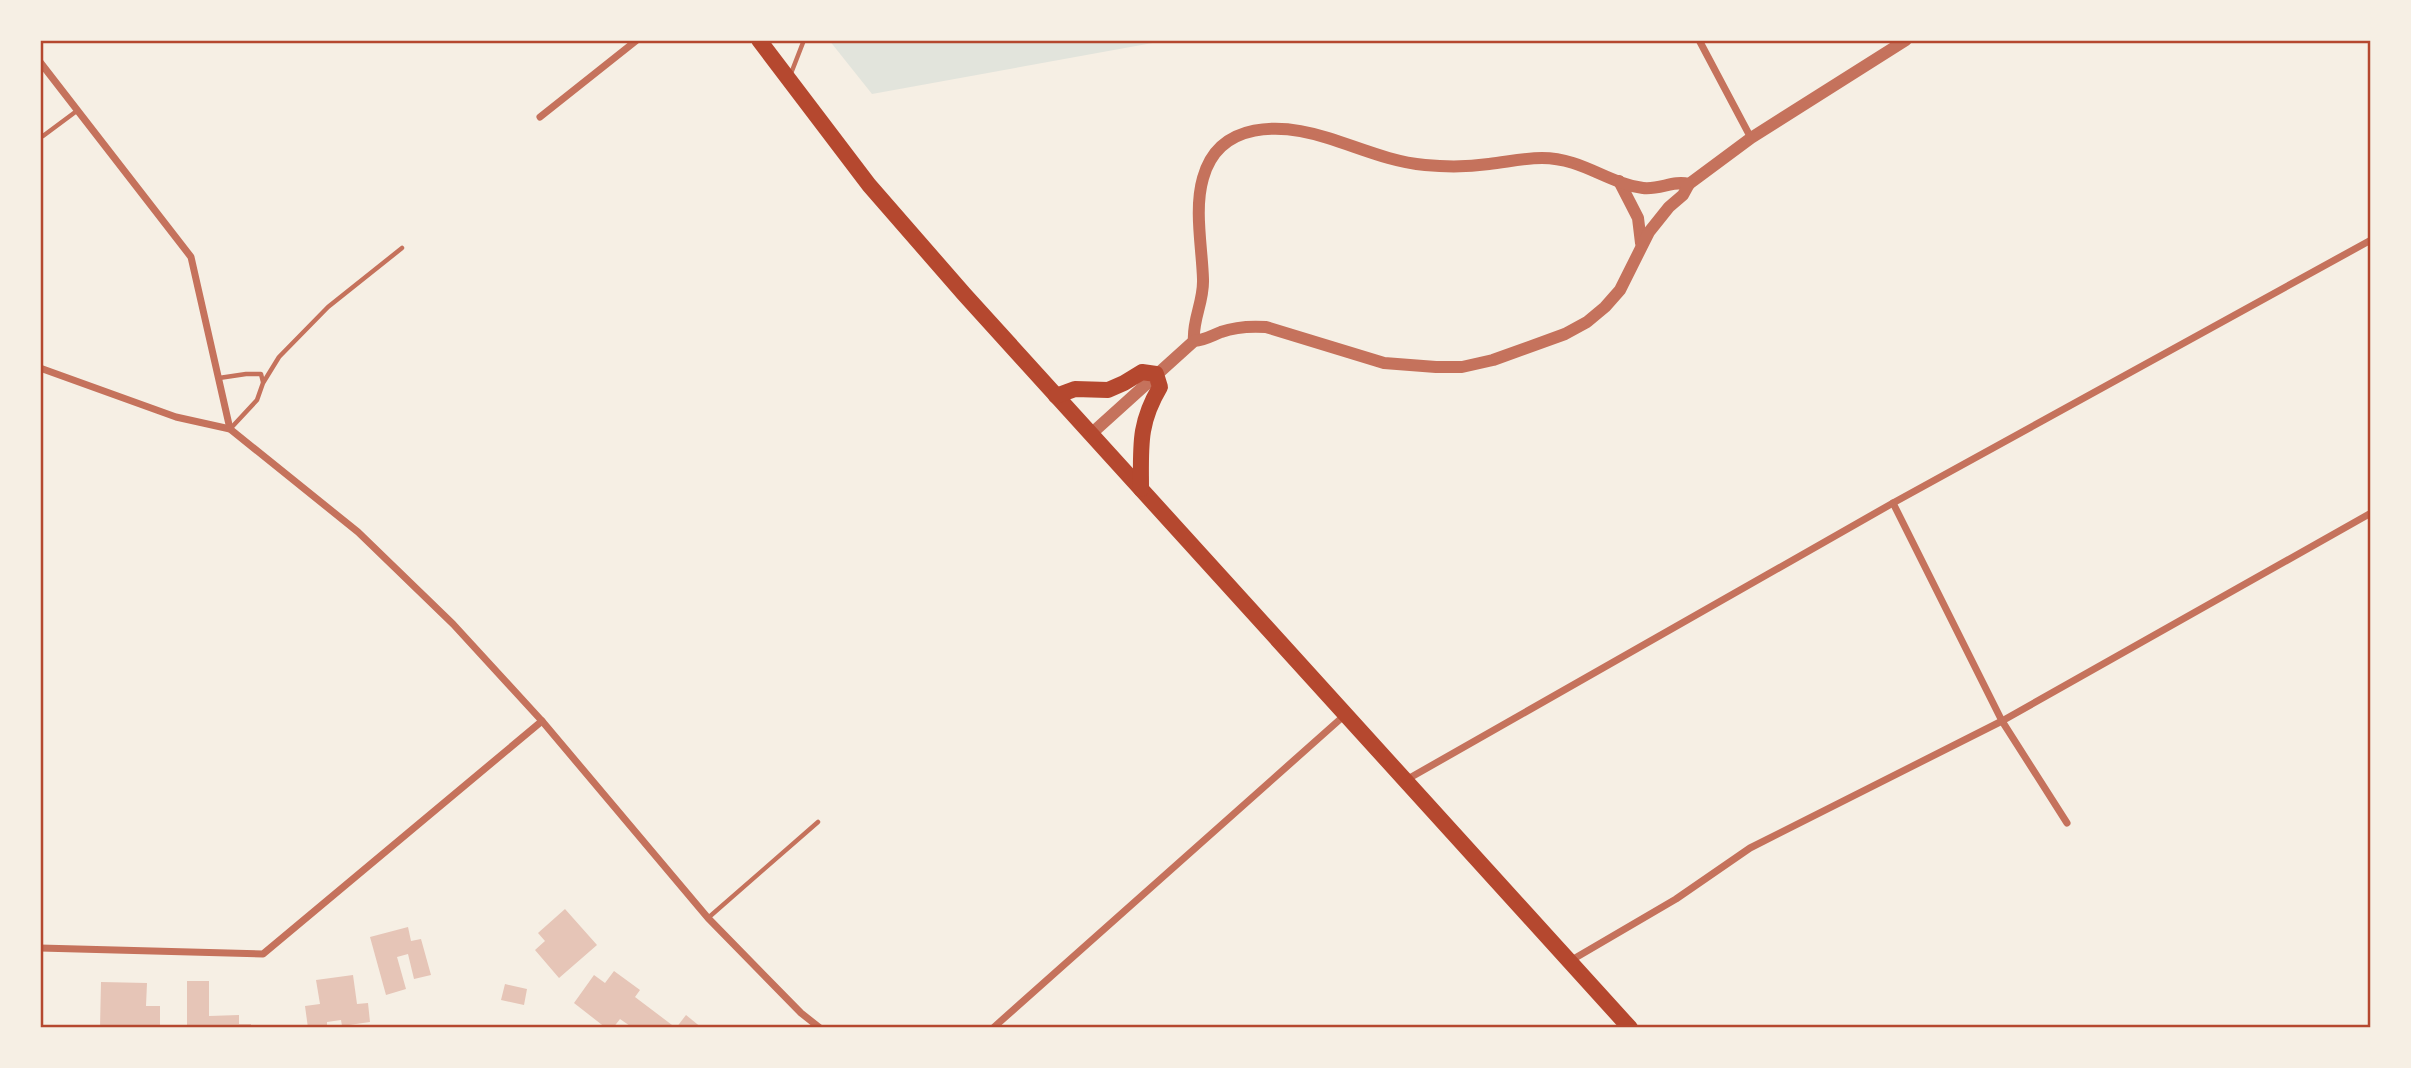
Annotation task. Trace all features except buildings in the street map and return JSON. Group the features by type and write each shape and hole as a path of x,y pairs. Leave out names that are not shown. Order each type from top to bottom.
{"main road":[{"path":"759,40 869,185 1091,435 1630,1028"},
{"path":"1056,396 1075,389 1108,390 1142,372 1156,374 1160,387 1146,413 1141,435 1141,489"}],"street":[{"path":"540,117 637,40"},
{"path":"1699,40 1751,138"},
{"path":"1091,435 1194,341 1205,341 1231,329 1266,327 1384,363 1436,367 1462,366 1522,351 1566,334 1587,322 1620,290 1658,220 1683,195 1689,184 1751,138 1906,40"},
{"path":"40,62 191,257 230,429"},
{"path":"1194,341 1192,327 1202,302 1204,284 1200,200 1203,179 1209,162 1222,147 1237,136 1278,127 1299,130 1403,162 1443,167 1542,158 1563,159 1644,188 1657,188 1677,181 1689,184"},
{"path":"1619,181 1638,218 1642,247"},
{"path":"1405,781 1894,503 2371,240"},
{"path":"40,368 176,417 230,429 358,532 453,624 542,721 708,918 801,1013 820,1028"},
{"path":"1894,503 2002,720 2067,822"},
{"path":"1570,961 1676,899 1750,848 2002,720 2371,513"},
{"path":"993,1028 1346,714"},
{"path":"40,948 262,954 542,721"}],"lane":[{"path":"789,80 804,40"},
{"path":"40,133 43,136 78,110"},
{"path":"230,429 257,400 263,383 279,357 328,307 402,248"},
{"path":"219,378 261,374 263,383"},
{"path":"708,918 818,822"}],"shaded area":[{"path":"829,40 1169,40 872,94"}]}
